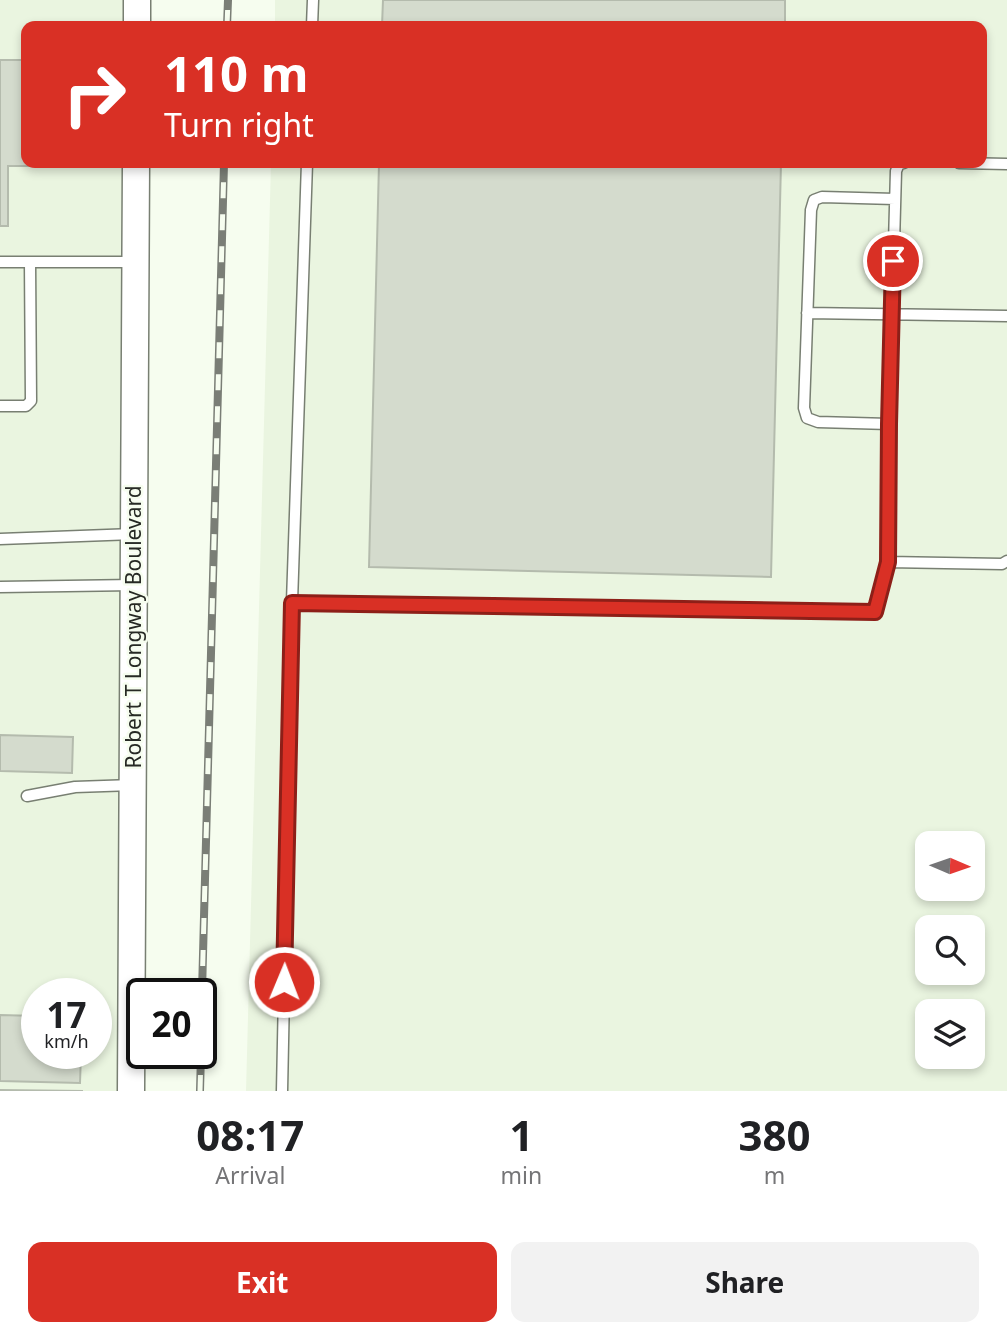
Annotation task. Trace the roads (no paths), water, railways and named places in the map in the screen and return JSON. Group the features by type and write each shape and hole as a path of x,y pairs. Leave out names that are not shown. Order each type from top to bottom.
{"street":[{"path":"137,0 137,21"},
{"name":"Robert T Longway Boulevard","path":"131,1091 136,168"}],"lane":[{"path":"312,21 313,0"},
{"path":"987,164 1007,164"},
{"path":"282,1091 292,603 307,168"},
{"path":"292,603 875,612 888,562 889,424 897,168"},
{"path":"889,424 818,422 807,418 804,408 811,210 814,200 822,197 895,199"},
{"path":"0,262 136,262"},
{"path":"0,406 26,406 31,401 30,262"},
{"path":"807,313 1007,316"},
{"path":"0,539 134,534"},
{"path":"888,562 1002,564 1007,561"},
{"path":"0,587 134,585"},
{"path":"27,796 75,787 133,785"}],"railway":[{"path":"227,21 228,0"},
{"path":"202,978 224,168"},
{"path":"200,1091 201,1069"}]}
